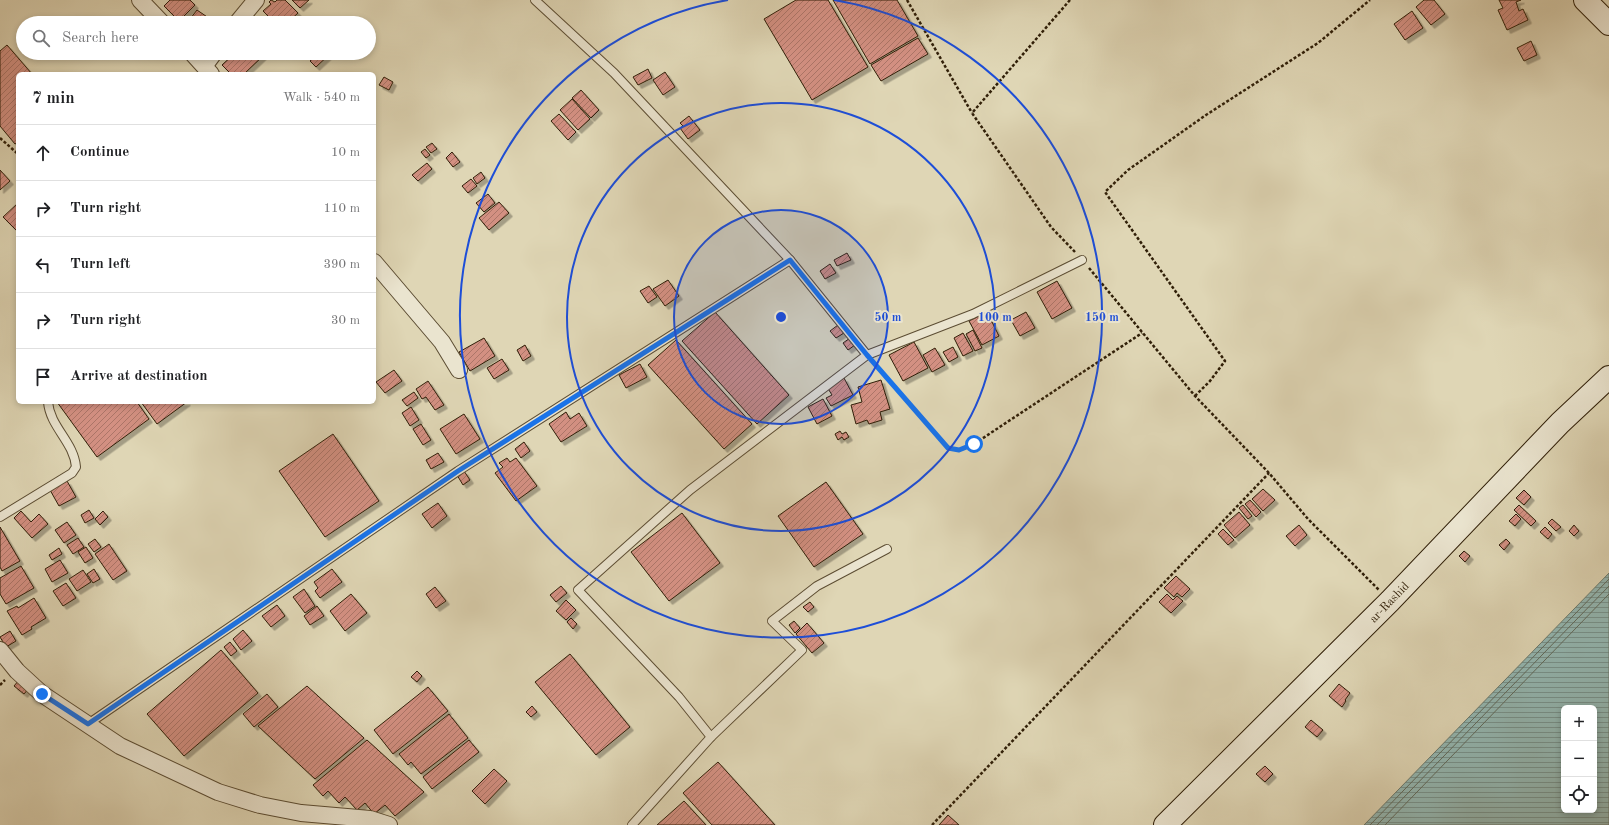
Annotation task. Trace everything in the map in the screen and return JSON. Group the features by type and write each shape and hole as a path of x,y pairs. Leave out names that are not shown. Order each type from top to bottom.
{"main road":[{"path":"1585,0 1609,24"},
{"name":"ar-Rashid","path":"1165,825 1390,601 1560,423 1609,377"}],"street":[{"path":"140,0 155,16"},
{"path":"243,16 256,0"},
{"path":"376,264 442,342 459,370"},
{"path":"0,650 17,671 42,694 120,746 218,792 260,805 301,813 370,819 388,825"}],"lane":[{"path":"535,0 614,73 790,260 867,355"},
{"path":"88,724 458,471 790,260"},
{"path":"711,737 680,697 578,590 690,490 867,355 972,314 1082,260"},
{"path":"0,517 72,473 76,467 75,457 52,418 48,404"},
{"path":"632,825 711,737 802,650 772,621 817,586 887,549"}],"path":[{"path":"906,0 972,113 1051,227 1082,260 1195,396 1269,473 1308,519 1390,601"},
{"path":"972,113 1070,0"},
{"path":"1195,396 1210,381 1225,361 1105,192 1128,170 1206,115 1318,43 1370,0"},
{"path":"0,138 16,152"},
{"path":"867,355 948,448 959,450 974,444 1142,333"},
{"path":"932,825 1269,473"}],"water":[{"path":"1609,573 1609,825 1364,825"}],"building":[{"path":"170,0 190,0 195,5 184,16 174,16 164,6"},
{"path":"271,0 275,2 277,0 285,0 298,13 295,16 268,16 263,11 271,4 269,2"},
{"path":"292,0 309,0 300,8"},
{"path":"796,0 828,0 868,67 812,100 764,19"},
{"path":"833,0 897,0 918,36 870,64"},
{"path":"1424,0 1434,0 1445,14 1431,25 1416,7"},
{"path":"1499,0 1521,0 1516,2 1519,11 1523,9 1528,20 1507,30 1498,10 1503,8"},
{"path":"197,10 206,16 192,16"},
{"path":"1412,11 1423,28 1405,40 1394,24"},
{"path":"918,38 928,54 881,81 871,65"},
{"path":"1531,41 1537,55 1524,61 1517,48"},
{"path":"7,45 16,55 16,60 20,60 30,72 16,72 15,144 0,126 0,51"},
{"path":"227,60 259,60 246,72 229,72 222,65"},
{"path":"311,60 324,60 316,67 310,61"},
{"path":"648,69 652,78 638,85 633,77"},
{"path":"665,72 675,87 663,95 653,80"},
{"path":"384,77 393,82 389,90 379,85"},
{"path":"581,90 599,110 591,118 572,98"},
{"path":"572,99 590,119 578,130 560,110"},
{"path":"559,114 576,132 568,140 551,121"},
{"path":"689,116 700,130 688,139 680,128 683,126 680,123"},
{"path":"432,143 437,149 431,153 426,147"},
{"path":"425,149 430,155 426,158 421,152"},
{"path":"452,152 460,162 453,167 446,158"},
{"path":"427,163 432,169 418,181 412,175"},
{"path":"0,170 10,181 0,190"},
{"path":"481,172 485,178 477,184 473,178"},
{"path":"471,179 477,186 468,193 462,186"},
{"path":"488,194 495,203 484,212 476,203"},
{"path":"499,202 509,213 489,230 479,218"},
{"path":"16,205 16,230 3,217"},
{"path":"847,253 851,260 837,266 834,260"},
{"path":"830,264 836,273 825,279 820,271"},
{"path":"668,280 679,296 665,306 653,289"},
{"path":"1057,281 1072,308 1052,319 1037,292"},
{"path":"649,286 657,297 648,303 640,291"},
{"path":"715,312 789,395 757,424 682,341"},
{"path":"987,312 999,336 982,345 969,321"},
{"path":"1026,312 1035,328 1020,336 1011,320"},
{"path":"838,325 844,333 836,338 830,331"},
{"path":"973,330 982,348 975,351 966,334"},
{"path":"963,333 973,351 963,356 954,338"},
{"path":"484,338 495,356 470,371 459,352"},
{"path":"850,338 855,345 848,350 843,343"},
{"path":"676,340 752,424 724,449 648,365"},
{"path":"914,342 928,368 903,381 889,355"},
{"path":"525,345 531,356 523,361 517,350"},
{"path":"953,347 958,357 949,362 943,352"},
{"path":"935,348 945,365 932,372 923,355"},
{"path":"502,359 509,370 494,379 487,368"},
{"path":"640,364 647,377 626,388 619,375"},
{"path":"394,370 402,381 385,393 376,382"},
{"path":"844,378 853,395 831,406 826,398 832,395 827,387"},
{"path":"881,380 890,409 880,412 882,420 869,424 867,420 856,424 851,405 862,402 858,387"},
{"path":"428,381 444,405 435,410 426,397 422,399 416,389"},
{"path":"414,392 418,398 407,406 402,400"},
{"path":"823,399 832,416 817,424 808,407"},
{"path":"58,404 138,404 149,419 97,457"},
{"path":"142,404 184,404 157,424"},
{"path":"411,407 419,420 410,426 402,413"},
{"path":"566,412 570,419 579,413 587,426 561,442 549,424"},
{"path":"464,414 480,439 456,454 440,429"},
{"path":"421,424 431,440 423,445 413,429"},
{"path":"840,431 842,434 846,432 849,437 844,440 842,437 838,440 835,434"},
{"path":"333,434 379,501 325,537 279,471"},
{"path":"524,442 530,451 521,458 515,449"},
{"path":"438,453 444,462 431,469 426,460"},
{"path":"507,458 510,462 516,458 537,486 516,501 495,473 503,467 499,463"},
{"path":"464,471 470,480 463,485 457,475"},
{"path":"67,481 76,497 59,506 50,490"},
{"path":"826,482 863,534 814,567 778,516"},
{"path":"1263,489 1275,500 1263,511 1252,499"},
{"path":"1524,490 1531,497 1524,505 1516,498"},
{"path":"1250,500 1261,512 1256,517 1245,504"},
{"path":"438,503 447,516 432,528 422,514"},
{"path":"1243,505 1252,516 1248,519 1239,508"},
{"path":"1519,505 1536,521 1531,526 1514,510"},
{"path":"89,510 94,518 85,523 81,515"},
{"path":"21,511 31,522 39,514 48,524 32,538 14,518"},
{"path":"103,511 108,517 100,525 95,519"},
{"path":"1239,512 1250,525 1235,538 1224,525"},
{"path":"682,513 720,563 669,601 631,552"},
{"path":"1516,514 1521,519 1515,526 1509,521"},
{"path":"1552,519 1561,527 1556,531 1548,523"},
{"path":"67,522 76,535 64,543 55,530"},
{"path":"1299,525 1307,535 1295,546 1286,536"},
{"path":"1574,525 1579,531 1574,536 1569,531"},
{"path":"0,527 20,561 2,571 0,567"},
{"path":"1545,527 1552,534 1548,539 1540,532"},
{"path":"1223,529 1234,540 1228,545 1218,534"},
{"path":"78,538 84,547 73,554 67,545"},
{"path":"95,539 101,547 94,552 88,544"},
{"path":"1506,539 1510,543 1504,550 1499,545"},
{"path":"109,544 127,571 113,580 95,554"},
{"path":"86,547 93,558 85,563 78,552"},
{"path":"59,548 62,554 52,560 49,555"},
{"path":"1464,551 1470,556 1465,562 1459,556"},
{"path":"60,560 68,573 52,582 45,569"},
{"path":"21,566 34,588 6,604 0,594 0,578"},
{"path":"94,569 100,579 93,583 87,574"},
{"path":"332,569 342,582 320,598 315,591 318,588 314,582"},
{"path":"83,570 91,582 77,591 69,579"},
{"path":"1176,576 1190,589 1182,597 1177,593 1174,597 1164,588"},
{"path":"66,583 76,598 63,606 53,591"},
{"path":"561,586 567,593 556,602 550,595"},
{"path":"435,587 446,601 436,608 426,594"},
{"path":"304,589 315,606 305,613 293,597"},
{"path":"351,594 367,613 345,631 330,611"},
{"path":"1167,594 1173,600 1177,596 1183,601 1171,613 1159,602"},
{"path":"34,598 46,618 31,627 32,629 22,635 7,611 17,606 18,608"},
{"path":"566,600 576,610 566,620 556,611"},
{"path":"810,602 814,607 808,612 803,607"},
{"path":"277,605 285,616 271,627 262,616"},
{"path":"317,606 324,616 310,625 304,616"},
{"path":"571,618 577,624 573,629 567,622"},
{"path":"794,621 800,628 795,633 789,625"},
{"path":"807,623 824,643 812,653 796,634"},
{"path":"243,630 252,641 241,650 233,639"},
{"path":"10,631 16,641 6,647 0,637"},
{"path":"230,642 237,651 231,656 224,647"},
{"path":"221,650 258,693 184,756 147,714"},
{"path":"570,654 630,727 596,755 535,682"},
{"path":"417,671 422,676 417,682 411,677"},
{"path":"19,680 29,688 24,694 14,686"},
{"path":"1339,684 1350,693 1342,707 1329,696"},
{"path":"307,686 364,738 315,779 258,726"},
{"path":"428,687 448,711 393,754 374,730"},
{"path":"267,694 278,707 254,727 243,714"},
{"path":"532,706 537,712 531,717 526,712"},
{"path":"449,714 468,738 421,774 411,762 408,765 399,754"},
{"path":"1311,720 1323,730 1317,737 1305,727"},
{"path":"367,740 424,792 395,816 385,805 374,814 365,803 357,810 345,797 339,803 328,791 323,796 313,785"},
{"path":"469,740 479,752 432,789 423,777"},
{"path":"718,762 775,825 712,825 683,793"},
{"path":"1265,766 1273,774 1265,782 1256,774"},
{"path":"494,769 507,781 485,804 472,791"},
{"path":"684,801 706,825 657,825"},
{"path":"948,815 959,825 939,825"}],"route":[{"path":"42,694 88,724 458,471 790,260 867,355 948,448 959,450 974,444"}]}
